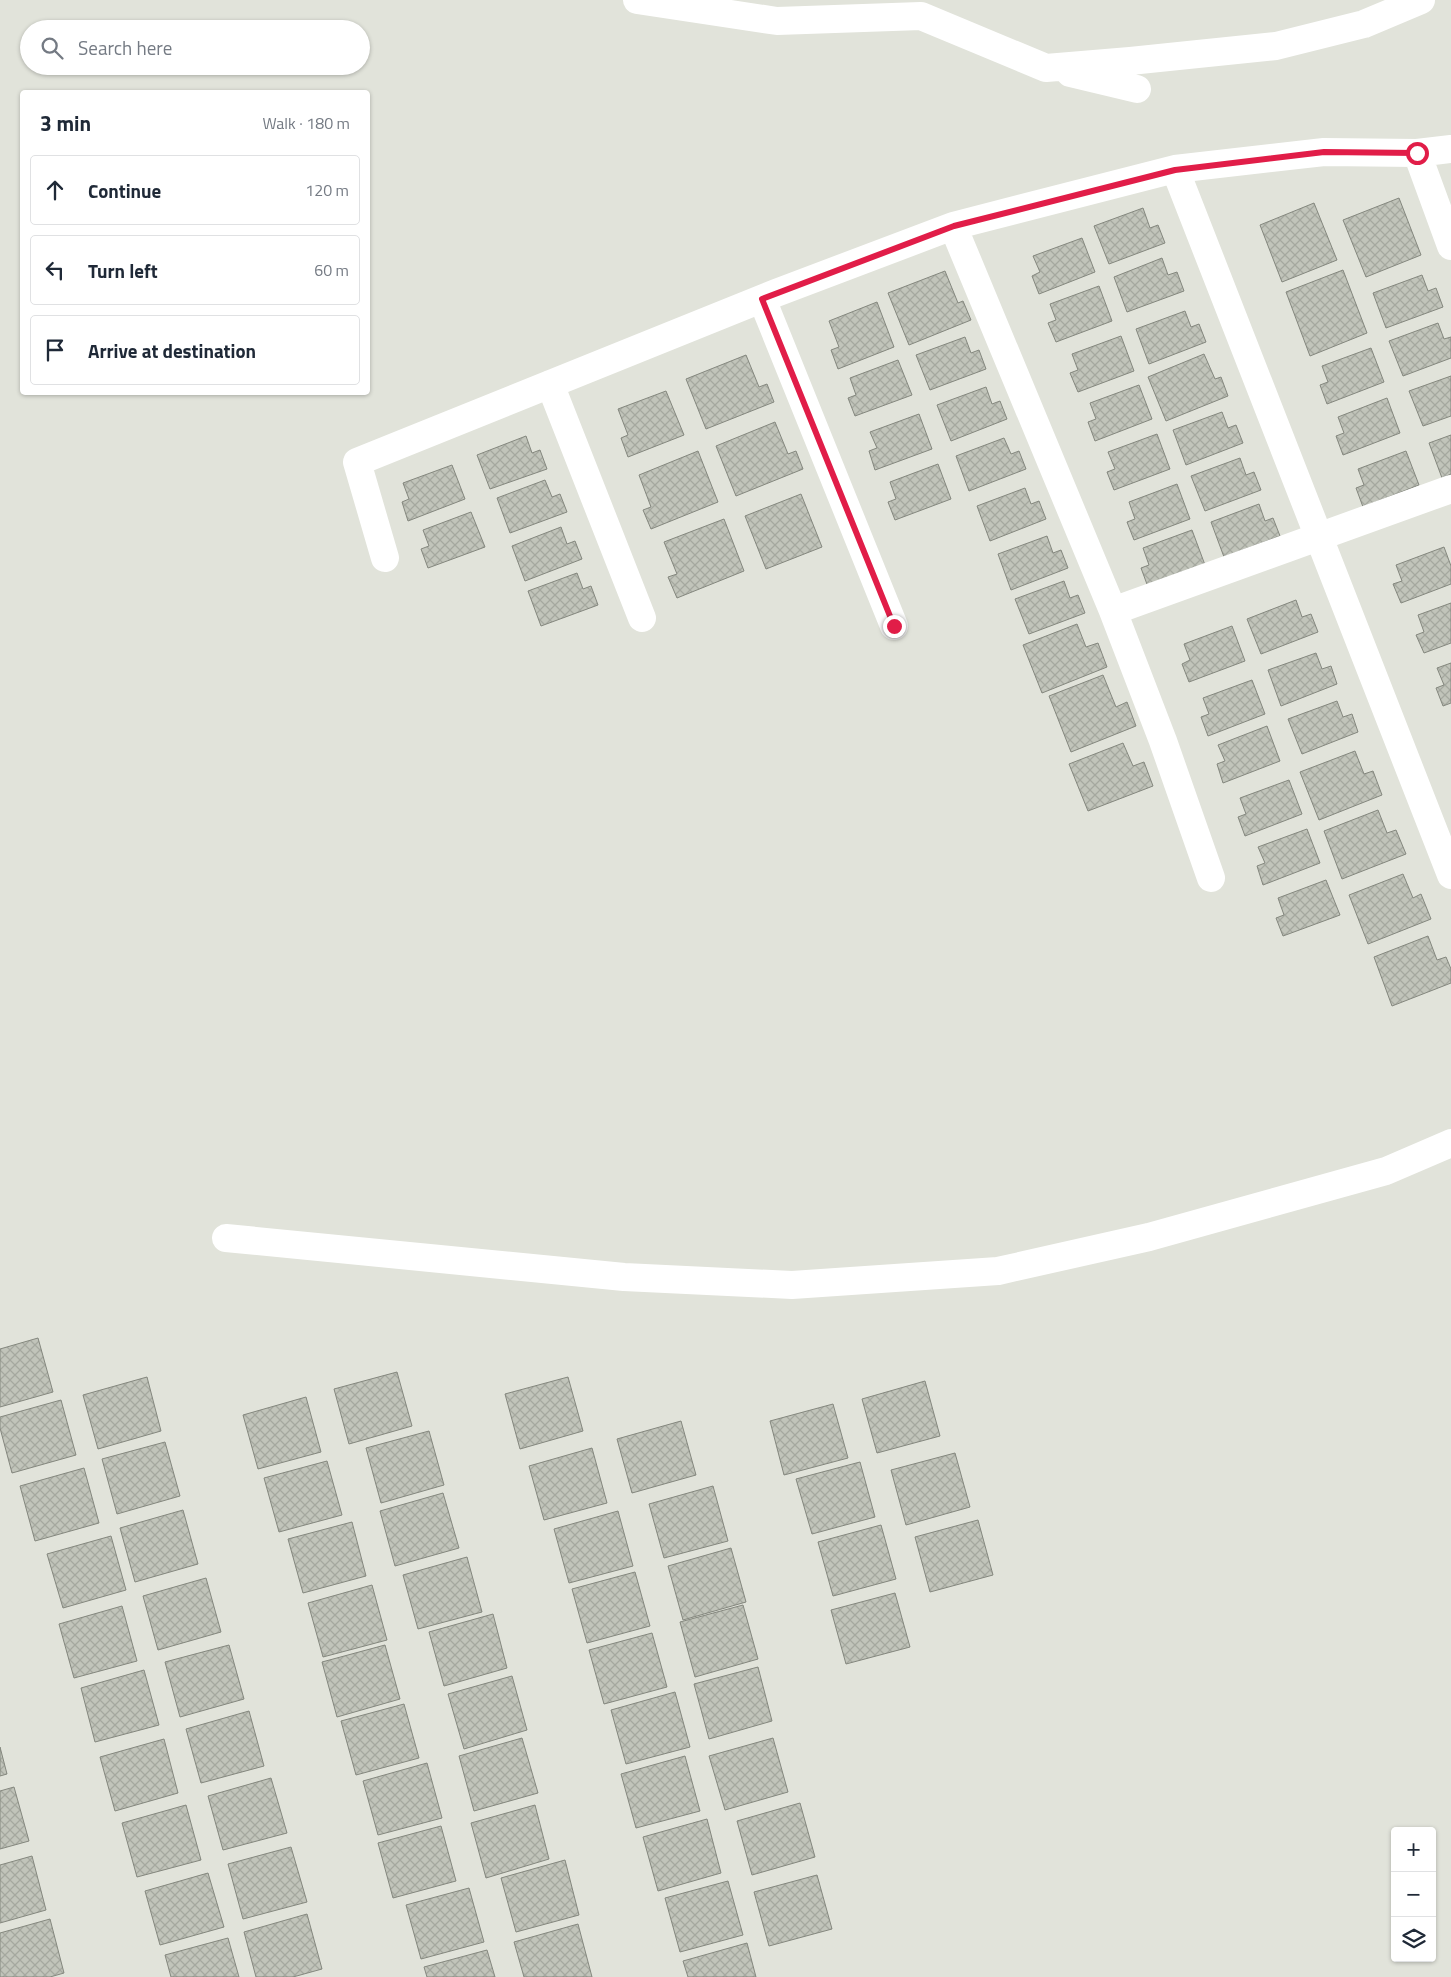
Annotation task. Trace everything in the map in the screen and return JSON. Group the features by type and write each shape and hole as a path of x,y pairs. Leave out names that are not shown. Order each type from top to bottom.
{"street":[{"path":"637,0 777,20 921,16 1046,68 1137,89"},
{"path":"1046,68 1276,46 1364,24 1421,0"},
{"path":"385,558 357,462 762,299 954,226 1175,170 1324,152 1417,153 1451,149"},
{"path":"1417,153 1451,246"},
{"path":"1175,170 1320,536 1451,875"},
{"path":"954,226 1113,611 1163,741 1210,878"},
{"path":"762,299 894,626"},
{"path":"550,384 642,618"},
{"path":"1113,611 1451,489"},
{"path":"226,1238 624,1276 792,1285 998,1271 1149,1236 1386,1171 1451,1142"}],"building":[{"path":"1399,198 1421,255 1366,277 1343,220"},
{"path":"1314,203 1337,260 1282,282 1260,225"},
{"path":"1143,208 1150,228 1158,225 1165,243 1109,264 1094,226"},
{"path":"1082,238 1095,272 1039,294 1032,276 1040,272 1033,256"},
{"path":"1162,258 1168,275 1177,272 1184,291 1127,312 1114,277"},
{"path":"1343,270 1367,333 1310,356 1286,292"},
{"path":"945,271 958,303 963,301 971,320 909,345 888,293"},
{"path":"1422,275 1428,291 1436,288 1443,307 1386,328 1373,293"},
{"path":"1099,286 1112,321 1056,342 1048,323 1056,320 1050,304"},
{"path":"877,302 894,347 838,369 831,350 839,347 829,321"},
{"path":"1185,311 1191,327 1199,324 1206,342 1149,364 1136,329"},
{"path":"1438,323 1444,339 1451,337 1451,358 1403,376 1389,341"},
{"path":"1121,336 1134,371 1078,392 1070,373 1078,370 1072,354"},
{"path":"965,337 971,353 979,350 986,369 930,390 916,355"},
{"path":"1371,348 1384,382 1327,404 1320,385 1328,382 1322,366"},
{"path":"1204,354 1215,379 1221,377 1228,396 1166,421 1148,377"},
{"path":"746,355 759,387 767,384 774,402 706,429 686,379"},
{"path":"898,360 912,395 855,416 848,398 856,395 850,378"},
{"path":"1451,376 1451,416 1423,426 1409,391"},
{"path":"1139,385 1152,419 1095,441 1088,422 1096,419 1090,403"},
{"path":"986,387 992,404 1000,401 1007,419 951,441 937,405"},
{"path":"666,391 684,435 628,457 621,438 628,435 618,409"},
{"path":"1387,398 1400,433 1343,455 1336,436 1344,433 1338,417"},
{"path":"1222,412 1228,428 1236,425 1243,443 1186,465 1173,430"},
{"path":"919,414 932,449 875,470 869,451 877,448 870,432"},
{"path":"775,422 788,454 796,451 803,469 736,496 716,446"},
{"path":"1157,434 1170,469 1114,490 1107,472 1115,469 1108,452"},
{"path":"1451,435 1451,474 1442,478 1429,443"},
{"path":"526,436 532,453 540,450 547,469 490,489 477,455"},
{"path":"1004,438 1011,454 1019,451 1026,469 969,491 956,456"},
{"path":"698,451 718,502 651,529 643,510 651,507 639,475"},
{"path":"1406,451 1419,485 1363,507 1356,488 1364,485 1358,469"},
{"path":"1240,458 1246,475 1254,472 1261,490 1205,511 1191,476"},
{"path":"938,464 951,499 895,520 888,502 896,499 890,482"},
{"path":"452,465 465,499 408,521 402,502 409,499 403,483"},
{"path":"545,480 552,497 560,494 567,512 510,533 497,498"},
{"path":"1177,484 1190,519 1134,540 1127,522 1135,519 1129,502"},
{"path":"1025,488 1031,504 1039,501 1046,519 990,541 977,506"},
{"path":"801,494 822,547 766,569 745,516"},
{"path":"1259,504 1265,521 1273,518 1280,536 1224,557 1211,522"},
{"path":"471,512 485,547 428,568 421,549 429,546 423,530"},
{"path":"724,519 744,571 677,598 668,577 677,574 664,542"},
{"path":"561,527 567,544 575,541 582,559 525,581 512,546"},
{"path":"1192,530 1205,565 1148,587 1141,568 1149,565 1143,548"},
{"path":"1047,536 1053,553 1061,550 1068,568 1011,590 998,554"},
{"path":"1444,547 1451,566 1451,584 1401,603 1393,584 1402,581 1396,565"},
{"path":"577,573 583,589 591,586 598,605 541,626 528,591"},
{"path":"1064,581 1070,598 1078,595 1085,613 1029,634 1015,599"},
{"path":"1296,600 1302,617 1311,614 1318,632 1261,654 1247,619"},
{"path":"1451,603 1451,643 1424,653 1416,635 1424,632 1418,615"},
{"path":"1077,624 1086,647 1098,643 1107,667 1042,693 1023,645"},
{"path":"1232,626 1245,661 1189,682 1182,664 1190,660 1184,644"},
{"path":"1316,653 1322,669 1331,666 1337,684 1281,706 1268,670"},
{"path":"1451,663 1451,703 1443,706 1436,688 1444,685 1437,668"},
{"path":"1103,675 1116,707 1127,702 1136,726 1071,752 1049,696"},
{"path":"1252,680 1265,714 1208,736 1201,717 1209,714 1203,698"},
{"path":"1337,701 1343,717 1352,714 1358,732 1302,754 1288,719"},
{"path":"1267,726 1280,761 1223,783 1217,764 1225,761 1218,745"},
{"path":"1123,743 1133,766 1144,762 1153,786 1088,811 1069,764"},
{"path":"1355,751 1364,774 1373,771 1382,795 1319,820 1300,772"},
{"path":"1289,780 1302,814 1245,836 1238,817 1246,814 1240,798"},
{"path":"1378,810 1387,833 1396,830 1406,854 1342,879 1324,831"},
{"path":"1307,829 1320,863 1263,885 1257,866 1265,863 1258,847"},
{"path":"1403,874 1413,898 1421,894 1431,919 1368,944 1349,895"},
{"path":"1326,880 1340,915 1283,936 1276,918 1284,915 1278,898"},
{"path":"1428,936 1437,960 1446,957 1451,969 1451,983 1392,1006 1374,957"},
{"path":"38,1338 53,1392 0,1407 0,1349"},
{"path":"397,1372 412,1426 349,1444 334,1389"},
{"path":"147,1377 161,1431 98,1449 83,1395"},
{"path":"568,1377 583,1431 520,1449 505,1394"},
{"path":"925,1381 940,1436 877,1453 862,1399"},
{"path":"306,1397 321,1452 258,1469 243,1415"},
{"path":"61,1400 76,1455 12,1473 0,1428 0,1417"},
{"path":"833,1404 848,1458 784,1475 770,1421"},
{"path":"681,1421 696,1475 632,1493 617,1439"},
{"path":"429,1431 444,1485 381,1503 366,1448"},
{"path":"165,1442 180,1496 117,1514 102,1459"},
{"path":"592,1448 607,1503 544,1520 529,1466"},
{"path":"955,1453 970,1507 906,1525 891,1470"},
{"path":"327,1461 342,1515 279,1532 264,1478"},
{"path":"860,1462 875,1517 812,1534 796,1479"},
{"path":"84,1468 99,1523 35,1541 20,1486"},
{"path":"713,1486 728,1541 664,1558 649,1504"},
{"path":"443,1493 459,1548 395,1566 380,1511"},
{"path":"183,1510 198,1564 135,1582 120,1528"},
{"path":"618,1511 633,1566 569,1583 554,1529"},
{"path":"978,1520 993,1575 930,1592 915,1537"},
{"path":"352,1522 366,1576 303,1593 288,1539"},
{"path":"881,1525 896,1579 833,1596 818,1542"},
{"path":"111,1536 126,1590 63,1608 47,1554"},
{"path":"731,1548 746,1602 683,1620 668,1566"},
{"path":"467,1557 482,1612 418,1629 403,1575"},
{"path":"635,1572 650,1626 587,1643 572,1589"},
{"path":"206,1578 221,1632 158,1650 143,1596"},
{"path":"372,1585 387,1640 323,1657 308,1603"},
{"path":"895,1593 910,1647 846,1664 831,1610"},
{"path":"743,1605 758,1659 695,1677 680,1622"},
{"path":"122,1606 137,1661 74,1678 59,1624"},
{"path":"493,1614 507,1668 444,1686 429,1632"},
{"path":"652,1633 667,1687 604,1704 589,1650"},
{"path":"229,1645 244,1699 180,1717 165,1662"},
{"path":"385,1645 400,1699 337,1717 322,1662"},
{"path":"758,1667 772,1721 709,1739 694,1684"},
{"path":"144,1670 159,1725 95,1742 81,1688"},
{"path":"512,1676 527,1730 464,1749 448,1694"},
{"path":"675,1692 690,1747 626,1764 611,1710"},
{"path":"404,1704 419,1758 356,1775 341,1721"},
{"path":"249,1711 264,1766 201,1783 186,1729"},
{"path":"522,1738 538,1793 474,1811 459,1756"},
{"path":"773,1738 788,1792 725,1810 709,1756"},
{"path":"164,1739 178,1793 115,1811 100,1757"},
{"path":"0,1747 7,1774 0,1776"},
{"path":"685,1756 700,1811 636,1828 621,1774"},
{"path":"427,1763 442,1818 378,1835 363,1781"},
{"path":"271,1778 287,1833 223,1850 208,1796"},
{"path":"14,1787 29,1841 0,1849 0,1791"},
{"path":"800,1803 815,1857 752,1875 737,1821"},
{"path":"186,1805 201,1860 137,1877 122,1823"},
{"path":"535,1805 549,1859 486,1878 471,1823"},
{"path":"707,1819 721,1873 658,1891 643,1837"},
{"path":"441,1826 456,1881 393,1898 378,1843"},
{"path":"291,1847 307,1902 243,1919 228,1864"},
{"path":"32,1856 46,1910 0,1923 0,1865"},
{"path":"565,1860 579,1915 516,1932 501,1878"},
{"path":"208,1873 224,1927 160,1945 145,1891"},
{"path":"817,1875 832,1929 769,1946 754,1892"},
{"path":"728,1881 743,1935 680,1952 665,1898"},
{"path":"469,1888 484,1942 421,1959 406,1905"},
{"path":"307,1914 322,1969 293,1977 256,1977 244,1932"},
{"path":"50,1919 64,1973 50,1977 0,1977 0,1933"},
{"path":"578,1924 592,1977 524,1977 514,1942"},
{"path":"228,1938 239,1977 171,1977 165,1955"},
{"path":"747,1943 756,1977 688,1977 683,1961"},
{"path":"487,1950 495,1977 427,1977 424,1967"}],"route":[{"path":"894,626 762,299 954,226 1175,170 1324,152 1417,153"}]}
